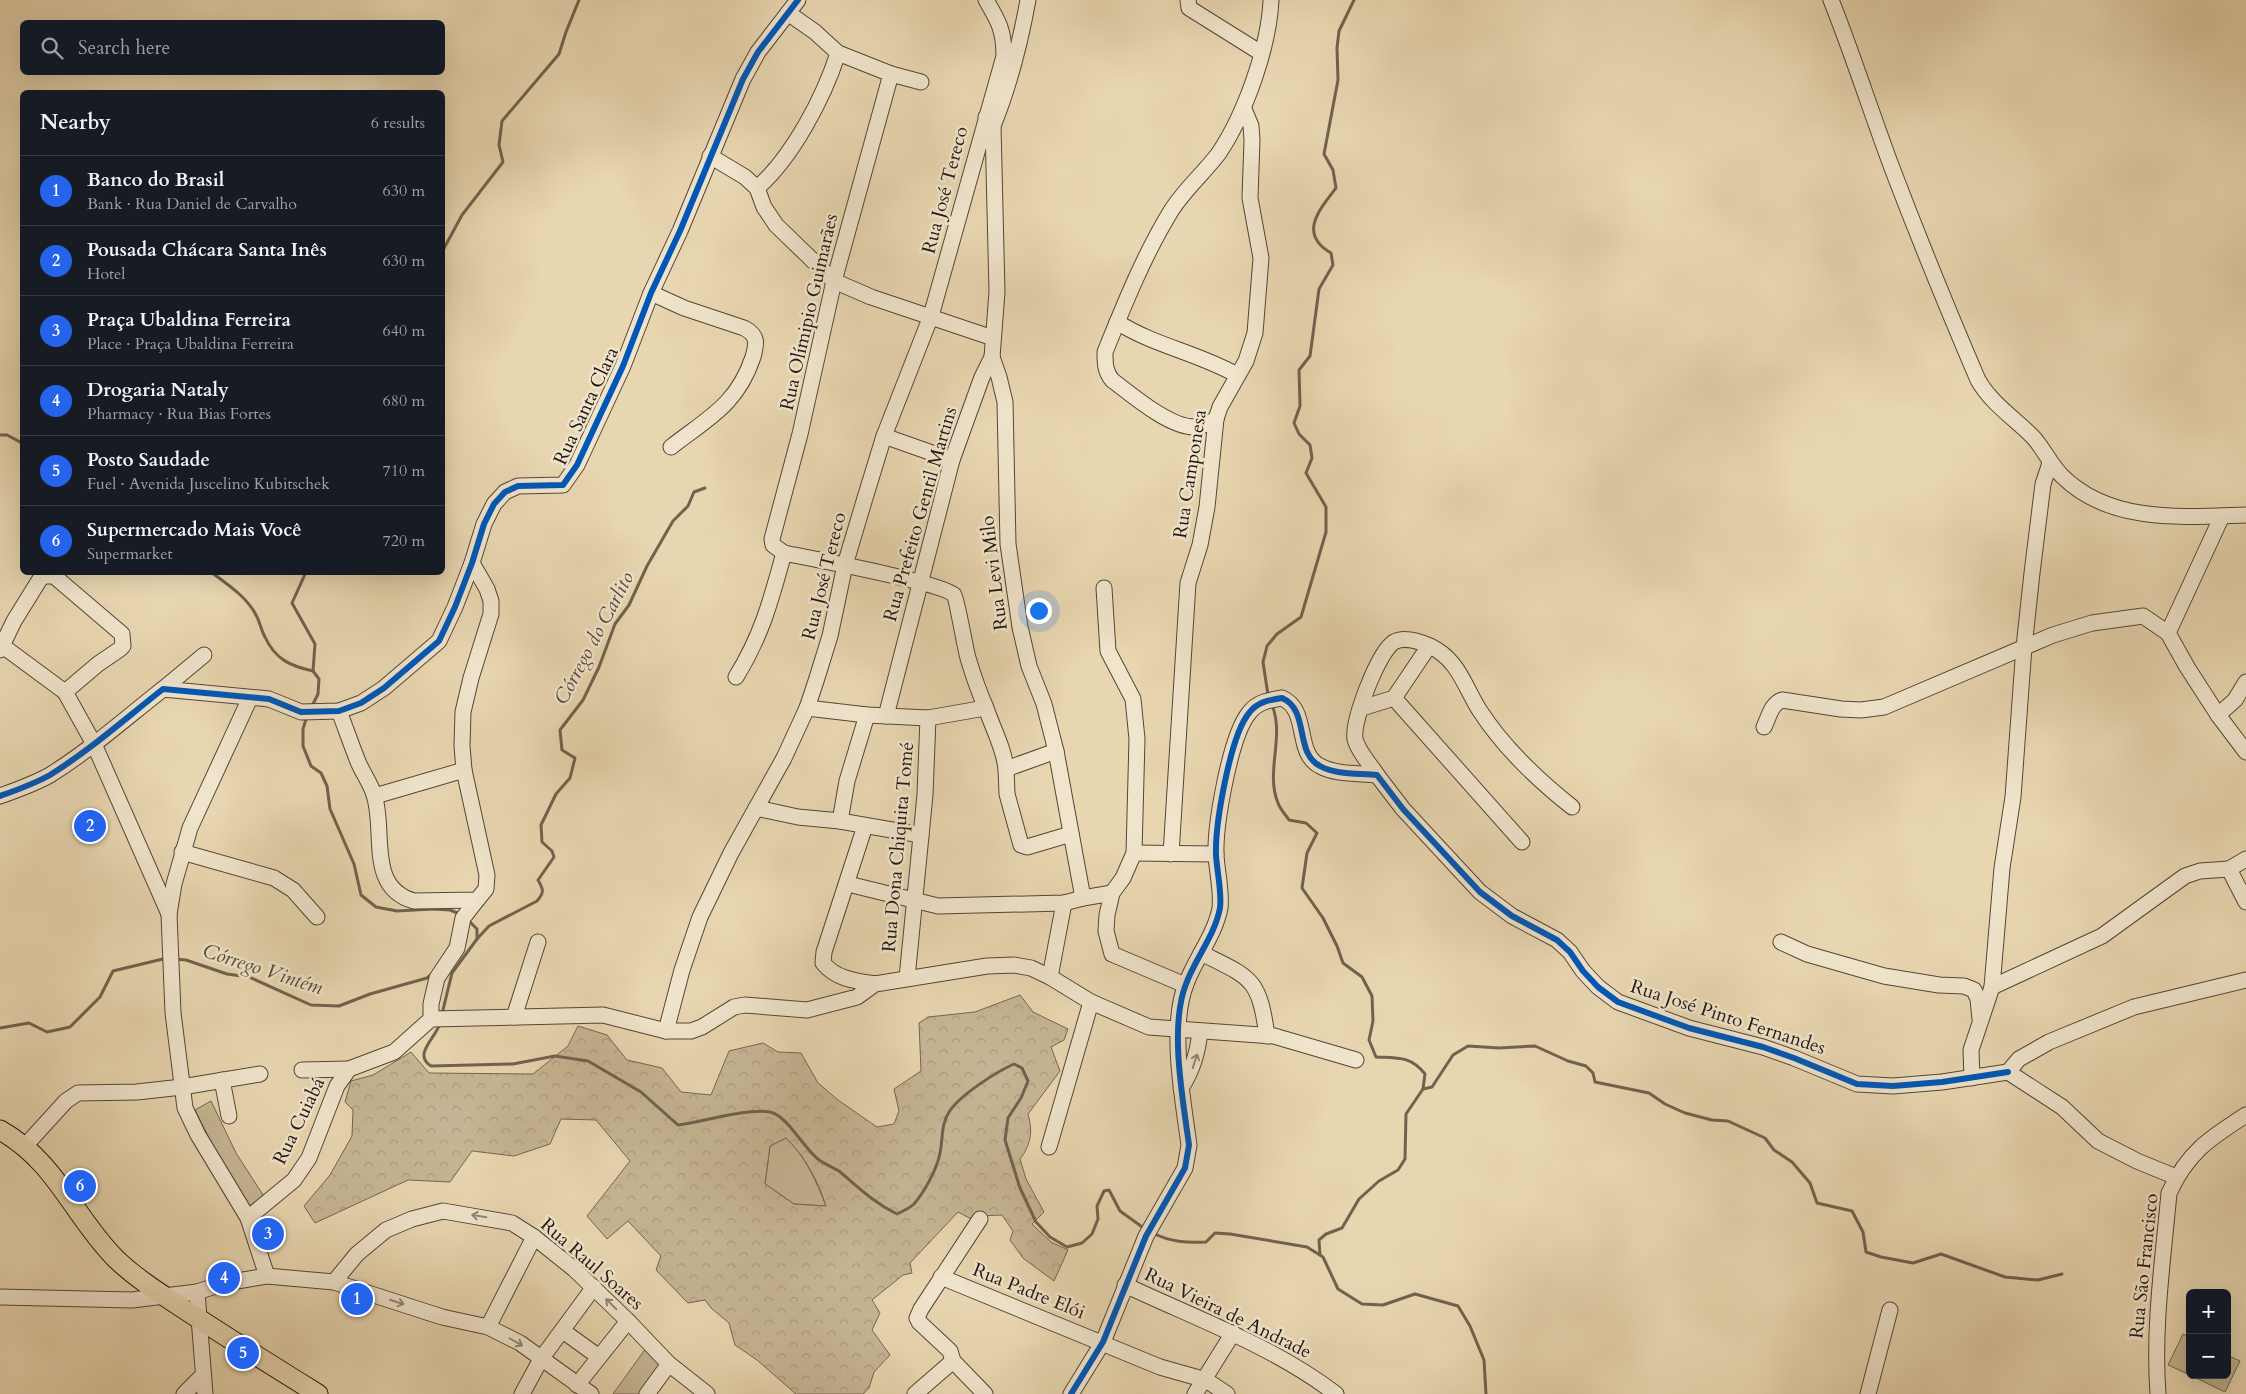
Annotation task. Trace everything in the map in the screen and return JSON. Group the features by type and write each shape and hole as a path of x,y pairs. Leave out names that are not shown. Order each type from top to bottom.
{"main road":[{"path":"0,1130 25,1146 59,1183 93,1232 115,1258 144,1284 318,1394"}],"street":[{"name":"Rua Santa Clara","path":"163,689 269,699 308,713 340,710 361,703 384,688 439,641 472,563 489,513 494,504 505,492 518,486 538,484 558,486 567,481 623,366 651,292 743,79 758,52 798,0"},
{"path":"986,0 1000,23 1004,37 1004,56 989,121"},
{"path":"989,121 1006,93 1017,59 1028,0"},
{"path":"1188,0 1189,8 1261,53"},
{"path":"1216,419 1195,428 1182,425 1142,403 1107,374 1105,352 1117,322 1171,210 1218,153 1244,109 1261,53 1271,12 1271,0"},
{"path":"1831,0 1855,60 1892,167 1978,380 1986,394 2034,438 2050,463 2076,488 2097,501 2122,510 2179,517 2246,515"},
{"path":"788,13 815,32 838,53 891,74 921,82"},
{"path":"756,188 780,165 814,110 838,53"},
{"name":"Rua Olímipio Guimarães","path":"784,553 776,549 772,539 800,434 834,281 891,74"},
{"name":"Rua Camponesa","path":"1171,854 1188,583 1200,545 1207,507 1216,419 1220,407 1252,346 1255,333 1261,258 1250,198 1251,126 1244,109"},
{"name":"Rua José Tereco","path":"666,1031 682,970 700,917 784,758 807,708 830,636 845,566 884,436 931,316 989,121"},
{"name":"Rua Prefeito Gentil Martins","path":"886,716 952,460 982,377 992,358 992,338 997,292 989,121"},
{"path":"710,156 745,177 756,188 764,207 776,225 834,281 871,297 992,338"},
{"path":"651,292 684,308 744,328 752,332 756,338 756,348 749,369 734,396 711,418 671,447"},
{"path":"1117,322 1144,338 1212,362 1237,375"},
{"name":"Rua Levi Milo","path":"992,358 1005,402 1008,544 1020,627 1028,666 1044,704 1056,751 1083,898"},
{"path":"884,436 952,460"},
{"path":"1972,1078 1971,1050 1992,987 2002,868 2013,797 2024,647 2043,484 2050,463"},
{"path":"2168,633 2222,516"},
{"path":"736,677 752,651 763,627 784,553 948,591 954,595 957,601 960,625 968,658 985,708 1003,750 1008,794 1021,845 1027,847 1071,834"},
{"path":"472,563 487,589 491,601 491,614 470,678 464,712 462,746 464,770 487,876 481,896 464,915 457,948 441,973 431,1004 441,1019 603,1015 666,1031 691,1031 702,1027 734,1007 745,1004 808,1010 857,997 875,984"},
{"path":"66,692 98,664 120,650 124,639 122,634 54,576 44,576 40,579 0,646 66,692 94,744 169,914"},
{"path":"1104,588 1108,650 1128,686 1135,712 1137,794 1134,853 1123,878 1112,893 1107,915 1106,931 1112,954 1185,985"},
{"path":"1764,726 1774,705 1782,700 1861,710 1884,707 2052,635 2092,623 2139,616 2147,617 2168,633 2218,715 2246,752"},
{"name":"Rua José Pinto Fernandes","path":"1572,806 1516,757 1480,711 1458,668 1446,654 1413,640 1396,641 1384,650 1370,679 1356,731 1356,740 1377,775 1403,809 1480,892 1512,916 1556,940 1570,952 1583,971 1598,987 1618,1002 1689,1028 1763,1047 1857,1084 1893,1086 1972,1078 2008,1072"},
{"path":"1362,708 1394,698 1429,646"},
{"path":"0,796 50,775 94,744 204,655"},
{"path":"2218,715 2235,700 2246,682"},
{"path":"250,698 190,828 182,852 169,914 174,1029 185,1108 198,1135 248,1218 267,1276"},
{"path":"1071,1394 1103,1342 1148,1230 1186,1168 1189,1146 1181,1088 1178,1030 1185,985 1216,923 1220,907 1216,854 1219,819 1237,735 1248,713 1264,701 1282,698 1293,705 1308,754 1313,762 1320,767 1335,771 1377,775"},
{"path":"1394,698 1522,842"},
{"path":"807,708 867,715 928,718 985,708"},
{"path":"340,710 353,749 375,796 380,858 387,882 405,898 414,901 481,896"},
{"path":"840,821 847,781 867,715"},
{"name":"Rua Dona Chiquita Tomé","path":"908,978 916,902 928,718"},
{"path":"1006,770 1056,751"},
{"path":"375,796 464,770"},
{"path":"756,808 798,817 840,821 921,835"},
{"path":"865,826 848,884 824,952 823,963 830,972 843,978 875,984 986,966 1014,965 1031,968 1050,977 1091,1002 1149,1027 1267,1036 1356,1060"},
{"path":"182,852 274,878 293,890 317,917"},
{"path":"1134,853 1216,854"},
{"path":"1992,987 2102,936 2185,876 2200,870 2228,869 2246,859"},
{"path":"2228,869 2246,902"},
{"path":"848,884 938,906 1064,903 1112,893"},
{"path":"1050,977 1064,903"},
{"path":"514,1017 538,942"},
{"path":"1781,942 1807,954 1884,976 1939,985 1964,986 1974,990 1978,999 1980,1023"},
{"path":"1201,953 1239,972 1258,991 1263,1006 1267,1036"},
{"path":"836,1004 843,978"},
{"path":"2176,1177 2137,1161 2098,1140 2062,1107 2008,1072 2018,1059 2049,1042 2134,1007 2246,980"},
{"path":"1049,1147 1091,1002"},
{"name":"Rua Cuiabá","path":"248,1218 294,1180 308,1158 337,1086 349,1069 394,1052 441,1019"},
{"path":"1181,1088 1194,1063 1199,1047 1200,1031"},
{"path":"302,1070 349,1069"},
{"path":"25,1146 66,1101 78,1093 137,1092 182,1087 260,1074"},
{"path":"222,1080 229,1116"},
{"name":"Rua São Francisco","path":"2158,1394 2155,1359 2169,1193 2176,1177 2188,1160 2208,1139 2246,1115"},
{"name":"Rua Raul Soares","path":"334,1282 357,1254 386,1230 412,1219 443,1210 512,1223 534,1237 594,1287 669,1364 707,1394"},
{"path":"980,1219 920,1309 917,1318 950,1352 953,1361 985,1394"},
{"path":"488,1327 534,1237"},
{"path":"0,1297 132,1300 197,1292 225,1283 267,1276 334,1282 442,1317 488,1327 520,1344 591,1394"},
{"name":"Rua Padre Elói","path":"941,1277 1160,1367 1206,1380 1227,1394"},
{"name":"Rua Vieira de Andrade","path":"1126,1285 1233,1333 1293,1365 1336,1394"},
{"path":"522,1394 541,1359 594,1287"},
{"path":"197,1292 205,1394"},
{"path":"1868,1394 1890,1310"},
{"path":"577,1385 628,1321"},
{"path":"563,1331 599,1357"},
{"path":"1196,1394 1233,1333"},
{"path":"915,1394 953,1361"},
{"path":"646,1394 669,1364"},
{"path":"184,1394 203,1375"}],"green space":[{"path":"1020,995 1033,1012 1068,1029 1064,1040 1051,1047 1060,1071 1028,1114 1030,1138 1027,1148 1020,1159 1026,1179 1044,1212 1032,1224 1051,1242 1068,1250 1054,1281 1023,1258 1010,1240 1013,1231 1002,1215 979,1216 975,1221 958,1212 910,1263 912,1273 903,1275 872,1300 880,1313 872,1330 890,1355 874,1372 869,1388 863,1394 796,1394 757,1360 735,1345 729,1323 711,1308 705,1300 688,1303 656,1270 661,1256 628,1221 607,1239 587,1216 630,1161 596,1120 561,1119 550,1144 514,1156 472,1151 450,1182 408,1180 315,1223 304,1206 330,1175 352,1136 353,1110 345,1102 351,1081 373,1075 411,1052 429,1073 533,1074 568,1046 578,1026 607,1035 627,1060 662,1068 681,1092 711,1095 729,1051 763,1043 778,1052 801,1053 818,1083 838,1100 877,1127 894,1124 899,1111 894,1089 921,1071 919,1023 928,1017 975,1012","holes":["786,1138 810,1169 826,1206 794,1204 765,1184 770,1146"]},
{"path":"211,1101 236,1153 263,1195 249,1210 222,1164 195,1110"},
{"path":"786,1138 805,1161 826,1206 794,1204 765,1184 770,1146"},
{"path":"2183,1334 2186,1335 2186,1373 2168,1365"},
{"path":"646,1348 663,1366 641,1394 613,1394"},
{"path":"2231,1357 2240,1361 2225,1392 2198,1379 2231,1379"}],"waterway":[{"path":"445,246 462,215 503,162 499,145 502,121 559,54 579,0"},
{"path":"1268,695 1263,662 1267,646 1277,634 1301,617 1326,532 1326,507 1306,473 1312,458 1310,445 1299,434 1294,423 1300,406 1299,370 1310,356 1319,289 1333,265 1331,253 1321,246 1315,238 1314,230 1318,213 1336,188 1333,170 1324,154 1338,80 1337,48 1339,31 1354,0"},
{"path":"0,435 7,435 20,442"},
{"name":"Córrego do Carlito","path":"477,939 489,926 537,901 541,896 542,889 538,880 554,857 552,851 542,842 541,825 556,794 570,778 575,758 562,750 560,730 583,700 599,667 615,624 629,605 647,566 673,521 688,506 694,492 705,488"},
{"path":"215,575 236,591 252,608 273,651 290,664 313,671 319,679 318,694 311,708"},
{"path":"305,575 292,603 315,644 313,671"},
{"path":"1272,705 1277,729 1273,779 1278,803 1289,820 1306,823 1317,833 1307,853 1302,888 1323,918 1343,963 1362,977 1372,996 1373,1021 1369,1040 1376,1057 1404,1059 1415,1064 1425,1074 1423,1089 1406,1114 1405,1159 1398,1170 1379,1181 1359,1199 1342,1228 1326,1234 1319,1240 1320,1255"},
{"path":"307,716 303,729 303,746 311,766 321,773 327,786 330,809 354,864 361,895 376,907 397,911 450,910 460,914"},
{"path":"442,1014 452,973 477,939 477,929 467,919"},
{"name":"Córrego Vintém","path":"0,1028 29,1023 47,1032 70,1027 100,997 113,971 167,958"},
{"name":"Córrego Vintém","path":"175,959 186,960 227,974 249,977 311,1005 339,1006 370,994 427,978 432,974"},
{"path":"440,1023 425,1051 424,1056 431,1066 513,1064 555,1056 588,1061 641,1092 678,1125 749,1112 770,1112 783,1120 819,1160 839,1171 874,1200 897,1214 914,1204 930,1180 941,1148 946,1117 954,1105 998,1072 1014,1064 1022,1068 1028,1081 1021,1098 1008,1118 1005,1140 1020,1188 1036,1222 1050,1237 1067,1247 1082,1243 1092,1234 1098,1219 1097,1206 1104,1191 1109,1190 1120,1211 1145,1229"},
{"path":"1423,1089 1432,1087 1453,1055 1468,1046 1499,1048 1535,1046 1568,1061 1586,1066 1593,1073 1595,1082 1649,1093 1665,1104 1685,1113 1712,1120 1728,1121 1765,1138 1774,1150 1792,1162 1810,1183 1817,1203 1852,1211 1863,1232 1866,1252 1913,1263 1941,1254 2005,1277 2038,1280 2062,1274"},
{"path":"1153,1233 1172,1240 1185,1242 1206,1242 1215,1233 1307,1247 1323,1257 1338,1289 1362,1304 1383,1305 1415,1294 1458,1306 1470,1326 1484,1360 1486,1394"}],"cycle path":[{"path":"0,796 50,775 94,744 163,689 269,699 301,712 339,711 361,703 384,688 439,641 455,607 472,563 484,524 494,504 505,492 518,486 563,485 577,465 623,366 651,293 680,231 743,79 758,52 798,0"},
{"path":"1071,1394 1103,1342 1146,1236 1185,1168 1189,1145 1179,1064 1178,1021 1181,1001 1190,975 1214,928 1220,908 1216,841 1221,803 1230,760 1242,724 1252,709 1264,702 1282,698 1291,704 1296,712 1307,752 1312,760 1320,766 1340,772 1377,775 1403,809 1480,892 1512,916 1557,940 1570,952 1583,971 1598,987 1618,1002 1689,1028 1763,1047 1857,1084 1893,1086 1942,1082 2008,1072"}],"place":[{"name":"Pousada Chácara Santa Inês","path":"90,826"},
{"name":"Supermercado Mais Você","path":"80,1186"},
{"name":"Praça Ubaldina Ferreira","path":"268,1234"},
{"name":"Drogaria Nataly","path":"224,1278"},
{"name":"Banco do Brasil","path":"357,1299"},
{"name":"Posto Saudade","path":"243,1353"}]}
